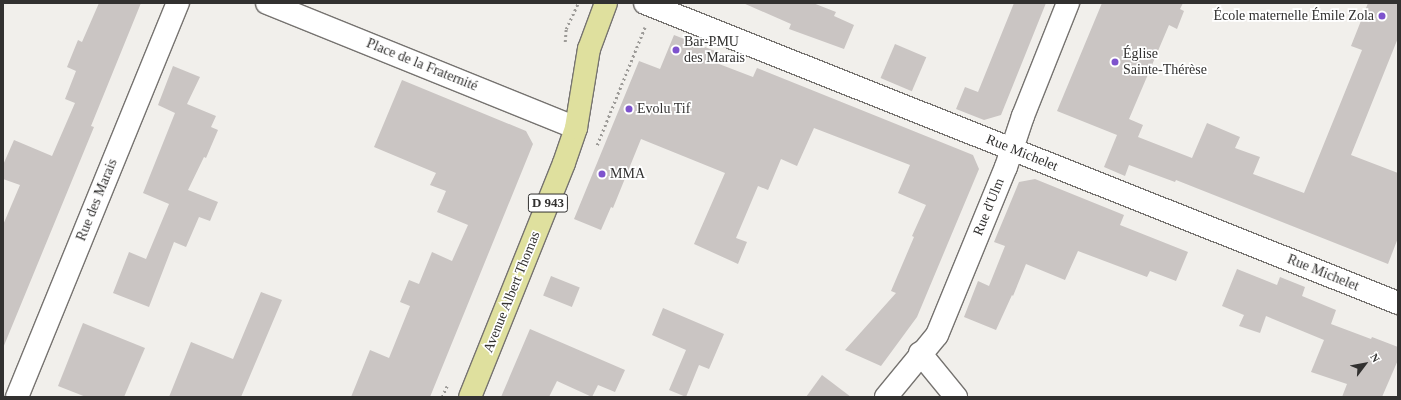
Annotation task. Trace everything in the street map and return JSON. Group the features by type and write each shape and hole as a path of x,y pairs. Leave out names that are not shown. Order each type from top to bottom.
{"main road":[{"name":"Avenue Albert Thomas","path":"470,397 561,171 576,128 589,48 606,3"}],"street":[{"name":"Rue des Marais","path":"17,397 178,3"},
{"name":"Place de la Fraternité","path":"267,3 576,128"},
{"name":"Rue Michelet","path":"645,3 1398,303"},
{"name":"Rue d'Ulm","path":"886,397 920,353 937,335 1006,167 1011,148 1068,3"},
{"path":"920,353 956,397"}],"path":[{"path":"565,44 566,29 578,3"},
{"path":"442,397 448,382"}],"building":[{"path":"99,3 141,3 91,126 94,127 3,348 3,225 20,185 3,179 3,165 14,140 52,156 75,103 65,99 76,71 67,67 78,40 82,42"},
{"path":"743,3 813,3 836,12 834,16 854,25 844,49 789,29 791,24"},
{"path":"1014,3 1046,3 1001,115 984,120 956,109 965,87 978,92"},
{"path":"1102,3 1183,3 1180,9 1184,11 1177,29 1169,25 1129,119 1143,125 1138,137 1192,158 1207,123 1240,137 1235,148 1260,157 1253,174 1304,193 1362,50 1351,46 1368,3 1398,3 1398,38 1351,155 1398,173 1398,238 1388,264 1176,180 1175,182 1129,165 1125,176 1104,167 1117,135 1057,111"},
{"path":"674,35 723,54 719,64 753,77 757,68 973,155 979,169 917,317 881,366 845,350 896,293 891,291 914,237 912,236 926,205 898,193 910,165 814,128 797,166 781,159 768,190 758,186 736,238 747,242 738,264 694,244 725,173 641,139 613,208 611,207 601,230 574,219 639,61 660,69"},
{"path":"895,44 926,57 912,91 881,78"},
{"path":"173,66 200,77 187,104 216,116 211,127 218,130 206,158 204,157 188,190 218,202 210,221 199,217 186,247 174,242 149,307 113,293 129,252 146,259 169,204 143,193 175,113 158,105"},
{"path":"402,80 526,131 533,144 430,397 351,397 370,350 389,358 410,306 400,302 409,280 419,284 432,252 452,261 468,225 437,212 446,191 430,185 436,173 374,147"},
{"path":"1035,179 1124,215 1120,225 1188,252 1176,281 1150,271 1147,277 1078,251 1065,280 1026,264 1013,296 1012,295 996,330 964,317 978,281 989,286 1005,246 994,242 1019,182"},
{"path":"1237,269 1277,285 1280,277 1305,287 1302,296 1336,310 1331,324 1398,347 1398,360 1382,397 1342,397 1347,384 1311,372 1324,340 1266,316 1260,333 1239,326 1244,315 1222,306"},
{"path":"551,276 580,288 572,307 543,295"},
{"path":"261,292 282,300 241,397 169,397 191,342 233,359"},
{"path":"663,308 724,334 709,369 699,365 686,397 669,390 686,350 652,335"},
{"path":"83,323 145,348 124,397 86,397 58,386"},
{"path":"530,329 625,370 615,392 598,385 592,397 557,381 549,397 501,397"},
{"path":"822,375 851,397 806,397"}],"place":[{"name":"École maternelle Émile Zola","path":"1382,16"},
{"name":"Bar-PMU des Marais","path":"676,50"},
{"name":"Église Sainte-Thérèse","path":"1115,62"},
{"name":"Evolu Tif","path":"629,109"},
{"name":"MMA","path":"602,174"}]}
